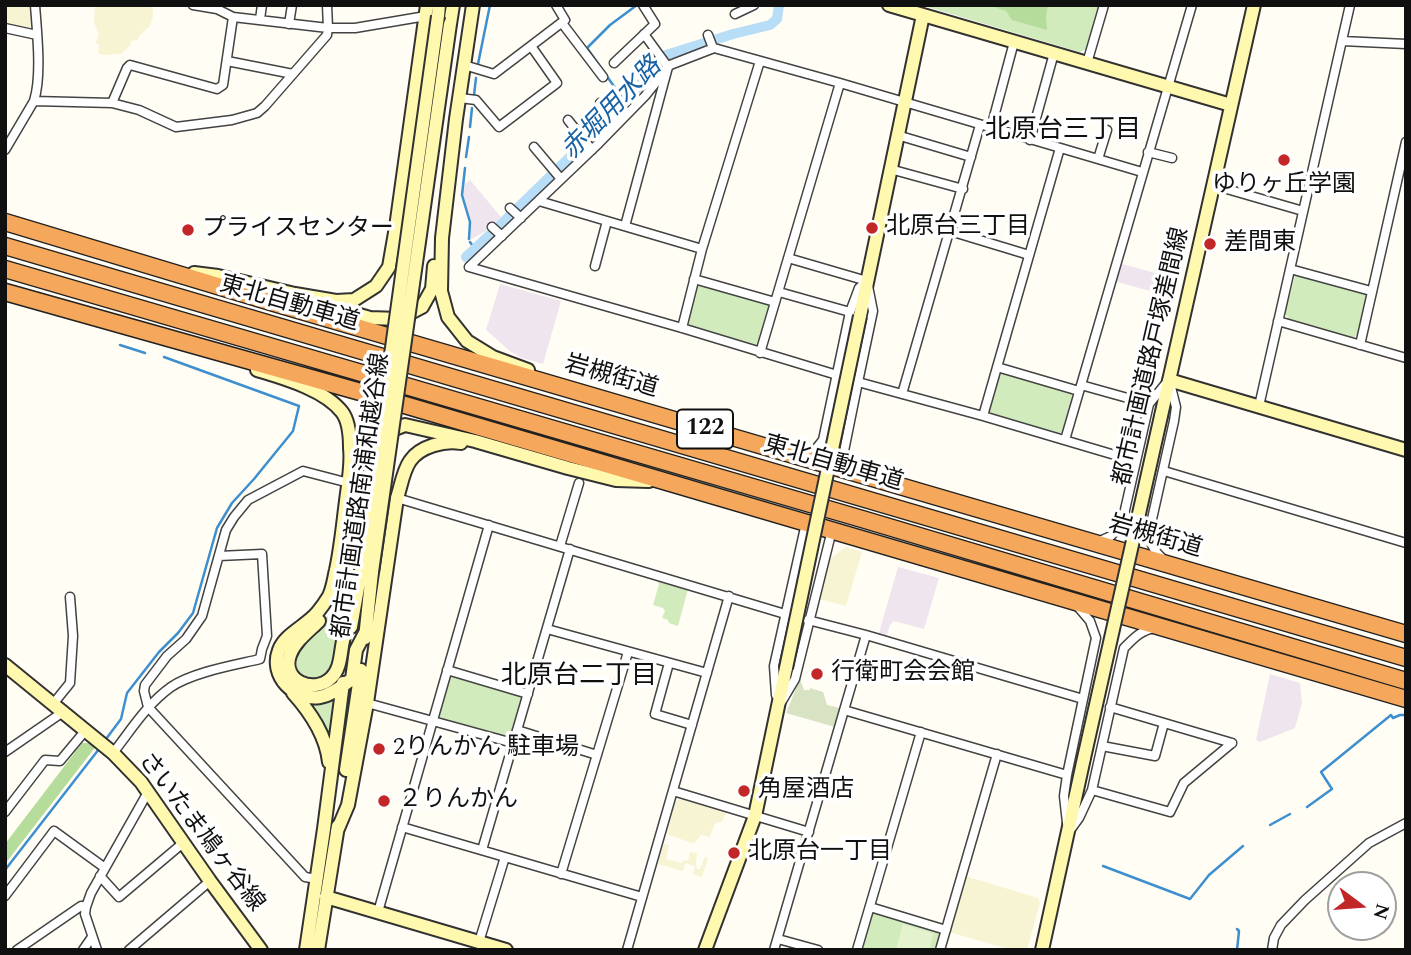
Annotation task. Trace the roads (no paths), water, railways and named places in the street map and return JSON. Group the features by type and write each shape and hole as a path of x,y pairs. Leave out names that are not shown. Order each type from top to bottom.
{"highway":[{"name":"岩槻街道","path":"5,222 1172,567 1404,630"},
{"name":"東北自動車道","path":"5,246 1406,657"},
{"name":"東北自動車道","path":"5,270 862,519 1406,681"},
{"name":"122","path":"5,292 364,393 1406,699"}],"street":[{"path":"5,150 37,94 35,5"},
{"path":"159,269 218,276 336,301 354,300 376,286 389,267 433,11 355,28 328,28 233,17 217,9 193,5"},
{"path":"260,19 262,5"},
{"path":"289,24 292,5"},
{"path":"34,101 112,103 139,110 176,127 232,120 257,113 327,35 327,5"},
{"name":"都市計画道路南浦和越谷線","path":"306,950 351,622 367,571 453,5"},
{"path":"295,294 370,318 399,319 422,307 432,289 448,124 466,5"},
{"path":"473,5 442,238 441,291 448,317 467,341 493,357 583,387 621,404"},
{"path":"464,65 494,74 565,20 556,5"},
{"path":"614,63 655,24 643,5"},
{"path":"735,14 754,5"},
{"path":"889,5 1231,105"},
{"path":"1087,63 1104,5"},
{"path":"1065,440 1192,5"},
{"name":"都市計画道路戸塚差間線","path":"1073,777 1084,758 1254,5"},
{"path":"1259,406 1350,5"},
{"name":"都市計画道路南浦和越谷線","path":"318,950 366,631 367,571 433,11"},
{"path":"804,458 820,446 823,440 837,375 867,281 923,15"},
{"path":"112,103 130,65 218,89 223,85 233,17"},
{"path":"562,23 603,77"},
{"path":"5,28 37,35"},
{"path":"644,34 663,62 670,65 711,42 760,61 1142,172"},
{"path":"1342,41 1406,44"},
{"path":"991,128 1014,42"},
{"path":"460,98 476,100 499,127 528,106 557,83 531,46"},
{"path":"1030,140 1054,53"},
{"path":"227,61 293,74"},
{"path":"682,328 702,249 760,61"},
{"path":"663,62 645,96 613,118 557,175 539,201 516,213 469,267 837,375"},
{"path":"625,226 663,62"},
{"path":"760,353 840,83"},
{"path":"600,103 613,118"},
{"path":"568,120 587,145"},
{"path":"902,394 980,125"},
{"path":"1098,159 1107,130"},
{"path":"5,132 17,132"},
{"path":"897,135 971,158"},
{"path":"1360,345 1406,142"},
{"path":"534,147 557,175"},
{"path":"983,416 1060,148"},
{"path":"1148,152 1172,158"},
{"path":"890,169 962,189"},
{"path":"1213,185 1303,211"},
{"path":"539,201 702,249"},
{"path":"595,266 607,221"},
{"path":"950,231 1029,255"},
{"path":"789,258 867,281"},
{"path":"1290,269 1371,291"},
{"path":"694,279 775,302"},
{"path":"844,469 844,451 873,311 867,281"},
{"path":"779,292 855,314"},
{"path":"705,950 755,816 855,314"},
{"path":"1278,321 1406,358"},
{"path":"120,324 167,343 287,380 323,396 344,414 351,450 349,483 340,550 330,594 316,614 285,640 277,657 282,680 308,710 321,731 328,753 331,777"},
{"path":"997,367 1149,404"},
{"path":"1090,543 1111,536 1122,523 1149,404 1169,380"},
{"path":"1169,380 1406,450"},
{"path":"1169,380 1176,407 1149,539 1156,553 1172,567"},
{"path":"858,382 1135,461"},
{"path":"351,622 344,636 338,667 333,677 314,686 293,678 288,661 291,652 329,609 341,582 345,569 357,461 369,439 405,425 475,441 616,480 660,481"},
{"path":"337,831 348,805 368,703 397,498 411,458 432,445 455,442 503,449"},
{"path":"317,879 305,877 148,707 144,691 145,685 167,656 186,639 202,617 226,530 247,500 303,471 349,483"},
{"path":"1164,471 1406,543"},
{"path":"560,546 579,483"},
{"path":"397,498 785,614"},
{"path":"778,709 774,666 806,523"},
{"path":"378,912 489,525"},
{"path":"778,709 795,679 832,530"},
{"path":"482,850 570,549"},
{"path":"113,753 148,707 173,686 190,678 260,659 267,636 262,554 219,556"},
{"path":"627,950 729,596"},
{"path":"5,752 58,708 70,683 73,636 70,597"},
{"path":"1042,950 1068,833 1083,699 1096,638 1090,621 1081,609 1064,598"},
{"path":"808,620 1083,699"},
{"path":"1068,833 1079,818 1092,790 1124,648 1136,635 1162,627"},
{"path":"547,629 706,673"},
{"path":"287,688 312,698 323,697 352,679 356,650 366,631"},
{"path":"774,950 866,635"},
{"path":"561,874 628,652"},
{"path":"669,663 655,714 692,725"},
{"name":"さいたま鳩ヶ谷線","path":"5,665 113,753 148,792 255,948"},
{"path":"447,670 528,694"},
{"path":"368,703 513,743"},
{"path":"1092,790 1170,811 1184,783 1232,743 1110,707"},
{"path":"844,710 1073,777"},
{"path":"1102,746 1155,756 1164,723"},
{"path":"517,730 597,755"},
{"path":"5,812 45,760 60,761 85,731"},
{"path":"857,950 921,732"},
{"path":"940,950 997,754"},
{"path":"673,791 809,832"},
{"path":"97,950 85,914 86,907 102,872 148,792"},
{"path":"1272,950 1274,938 1281,925 1305,900 1369,844 1406,823"},
{"path":"402,827 642,897"},
{"path":"5,896 54,831 102,872 119,897 183,843"},
{"path":"482,945 505,857"},
{"path":"129,950 210,881"},
{"path":"326,897 506,950"},
{"path":"17,950 81,906 86,907"},
{"path":"870,907 946,930"},
{"path":"83,950 92,937"},
{"path":"778,939 818,950"}],"waterway":[{"path":"478,64 490,5"},
{"path":"625,102 587,48 610,25 637,5"},
{"name":"赤堀用水路","path":"466,257 617,111 666,55 770,25 777,19 779,5"},
{"path":"474,95 476,78"},
{"path":"470,127 472,108"},
{"path":"466,157 469,137"},
{"path":"465,168 462,195 470,222 469,239"},
{"path":"470,242 475,249"},
{"path":"120,345 145,353"},
{"name":"赤堀用水路","path":"106,739 121,719 127,693 193,613 217,528 232,503 293,431 299,406 164,357"},
{"path":"1307,807 1332,789 1321,772 1391,715 1393,718 1406,715"},
{"name":"赤堀用水路","path":"5,870 99,749"},
{"path":"1270,825 1290,814"},
{"path":"1103,866 1190,899 1209,875 1243,846"},
{"path":"1237,929 1237,950"}],"place":[{"name":"ゆりヶ丘学園","path":"1284,160"},
{"name":"北原台三丁目","path":"872,228"},
{"name":"プライスセンター","path":"188,230"},
{"name":"差間東","path":"1210,244"},
{"name":"行衛町会会館","path":"817,674"},
{"name":"2りんかん 駐車場","path":"379,749"},
{"name":"角屋酒店","path":"744,791"},
{"name":"２りんかん","path":"384,801"},
{"name":"北原台一丁目","path":"734,853"}],"district":[{"name":"北原台三丁目","path":"1063,132"},
{"name":"北原台二丁目","path":"579,678"}]}
